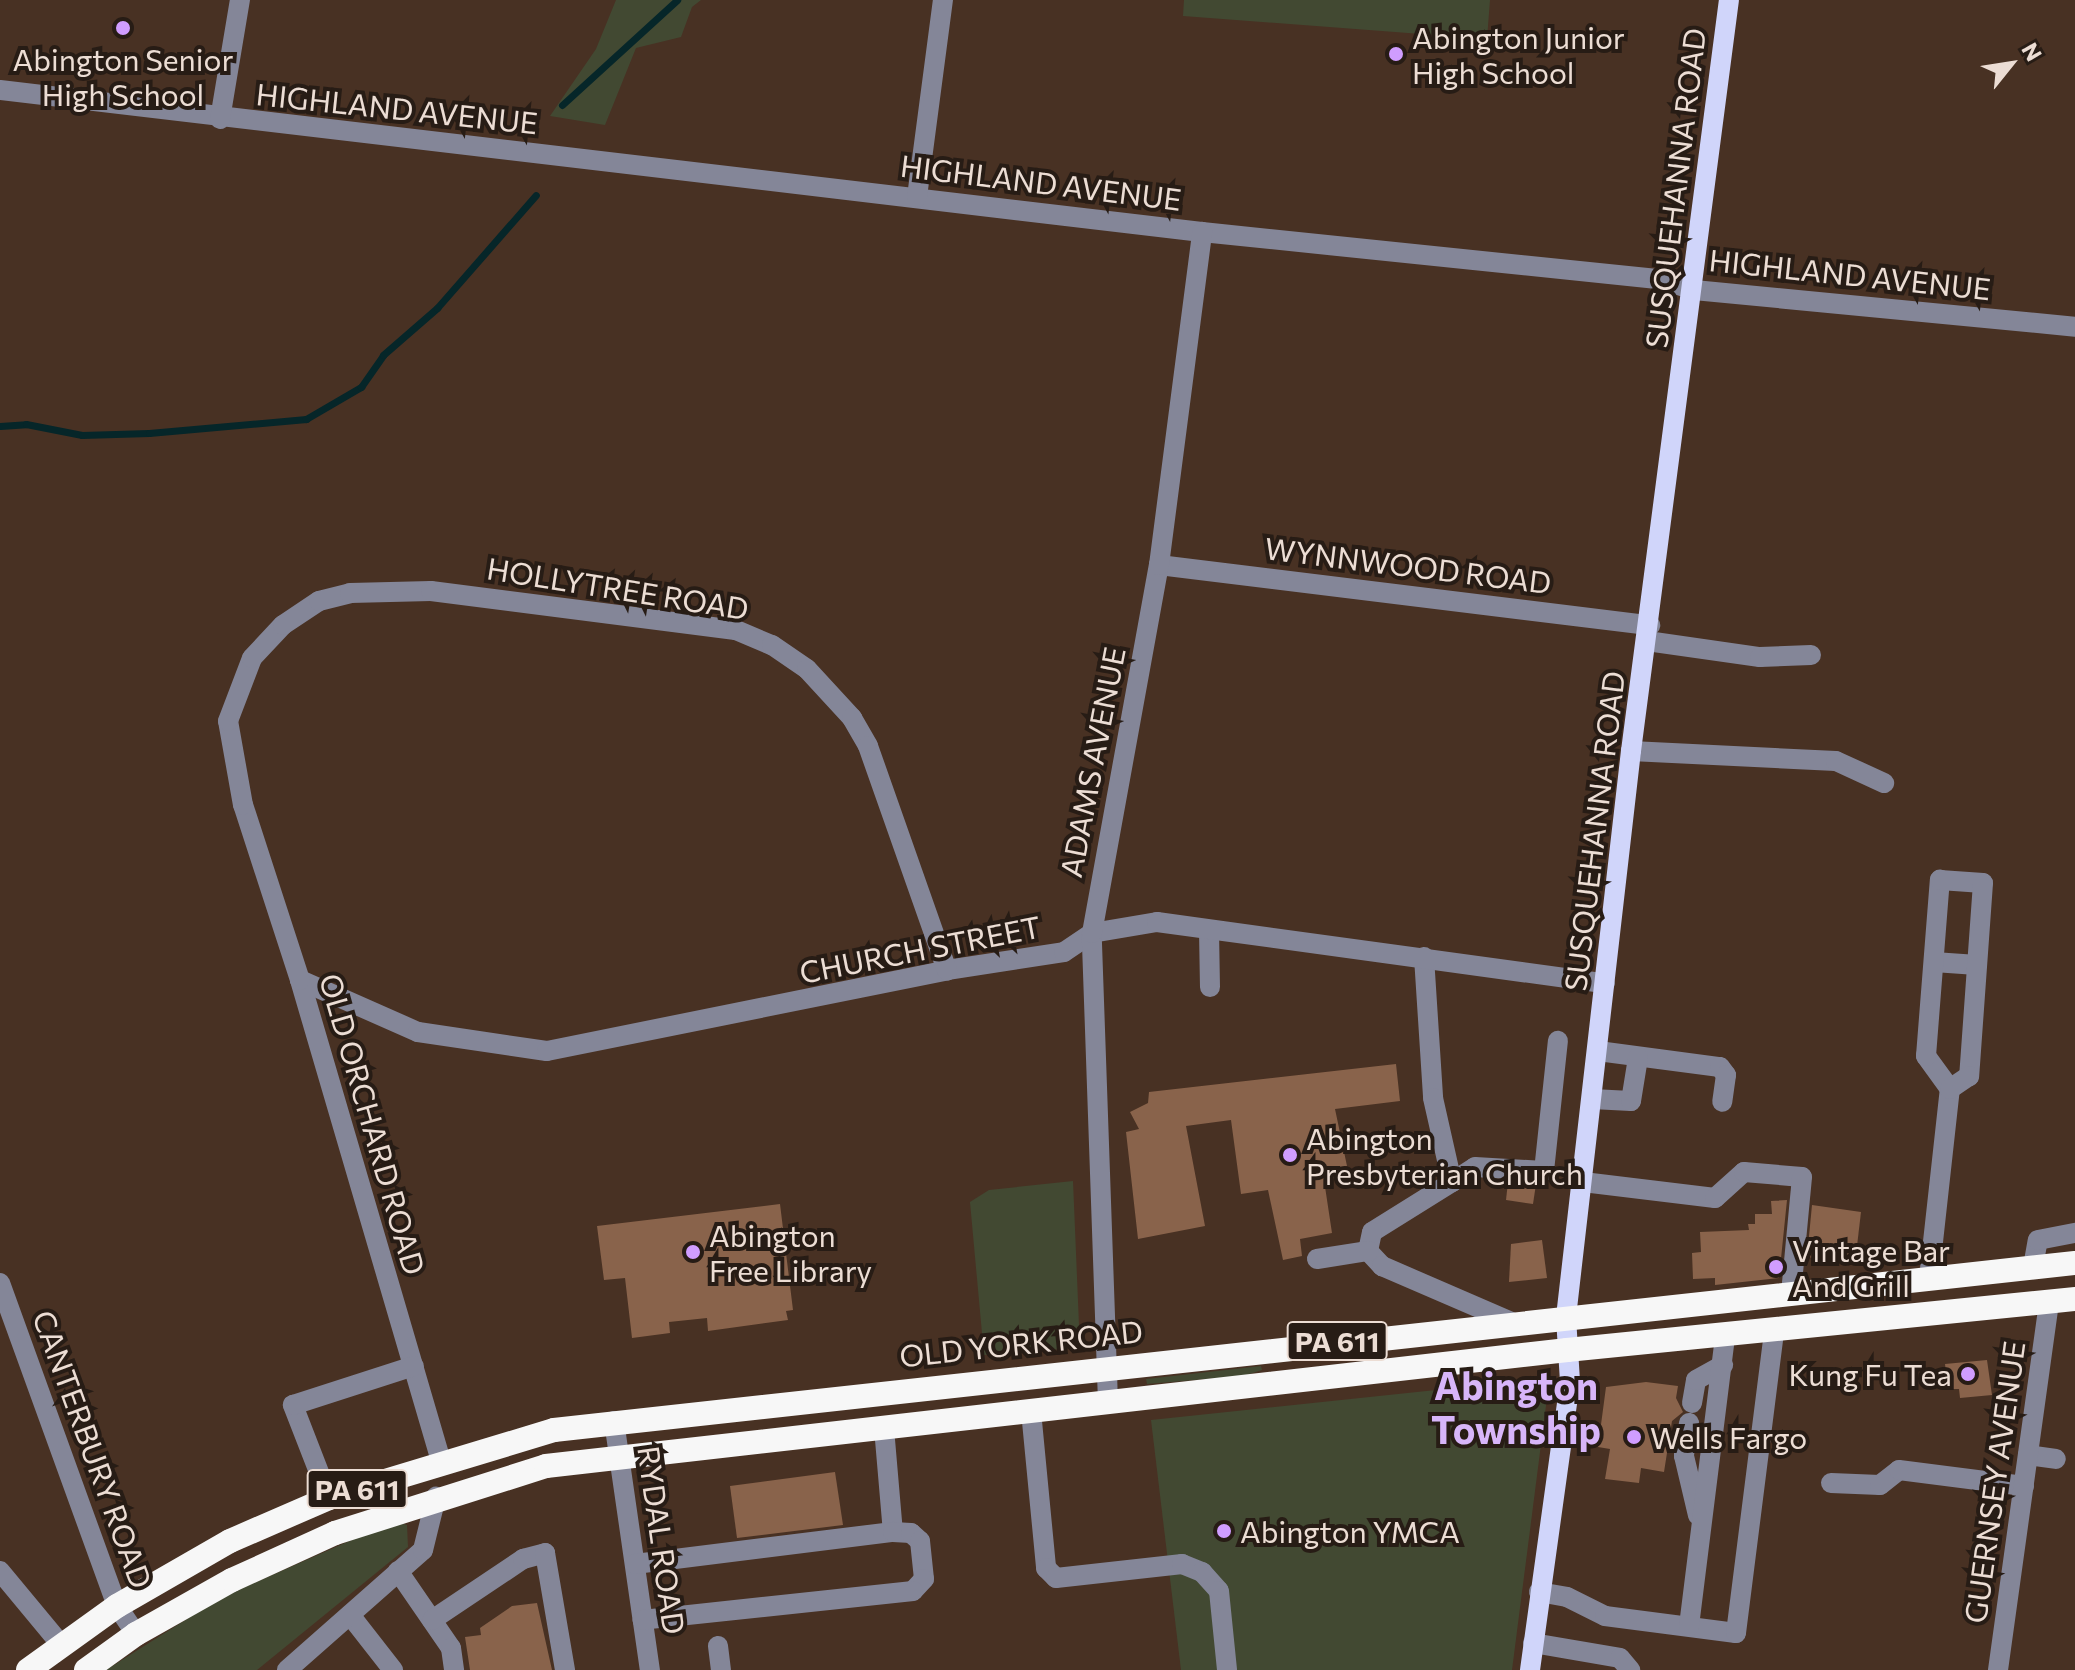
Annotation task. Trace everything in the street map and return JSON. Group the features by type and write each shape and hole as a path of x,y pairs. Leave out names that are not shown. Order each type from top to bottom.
{"highway":[{"name":"OLD YORK ROAD","path":"28,1670 117,1606 230,1541 329,1498 441,1461 554,1430 1108,1365 2075,1263"},
{"name":"PA 611","path":"86,1670 136,1634 232,1580 322,1539 436,1497 546,1466 1567,1350 2075,1299"}],"main road":[{"name":"SUSQUEHANNA ROAD","path":"1530,1670 1570,1381 1566,1317 1631,751 1694,290 1729,0"}],"street":[{"path":"220,119 240,0"},
{"path":"917,197 938,61 943,0"},
{"name":"HIGHLAND AVENUE","path":"0,90 220,119 1202,232 1660,279 1694,290 2075,327"},
{"name":"ADAMS AVENUE","path":"1108,1402 1092,933 1159,565 1202,232"},
{"name":"WYNNWOOD ROAD","path":"1159,565 1648,633 1760,657 1811,655"},
{"name":"HOLLYTREE ROAD","path":"243,805 228,721 252,658 283,625 319,601 350,593 431,591 736,630 807,669 852,718 882,779 947,970"},
{"path":"1631,751 1836,761 1884,783"},
{"name":"OLD ORCHARD ROAD","path":"243,805 300,980 441,1461"},
{"path":"1929,1278 1950,1089 1926,1056 1940,880 1983,883 1969,1076 1950,1089"},
{"name":"CHURCH STREET","path":"300,980 418,1032 547,1051 947,970 1064,952 1092,933 1157,922 1605,983"},
{"path":"1209,930 1210,987"},
{"path":"1424,957 1433,1098 1452,1182"},
{"path":"1934,962 1977,965"},
{"path":"1368,1251 1372,1232 1475,1167 1544,1171 1558,1041"},
{"path":"1598,1051 1720,1067 1726,1075 1722,1102"},
{"path":"1592,1099 1631,1101 1638,1058"},
{"path":"1583,1182 1715,1198 1744,1172 1802,1177 1791,1293"},
{"path":"2033,1267 2038,1240 2075,1233"},
{"path":"1317,1259 1368,1251"},
{"path":"1368,1251 1382,1266 1514,1323"},
{"name":"CANTERBURY ROAD","path":"0,1283 117,1606 136,1634"},
{"name":"GUERNSEY AVENUE","path":"1998,1670 2049,1302"},
{"path":"1539,1592 1567,1597 1605,1616 1736,1633 1774,1331"},
{"path":"1689,1626 1725,1336"},
{"path":"1701,1530 1684,1456 1696,1380 1723,1365"},
{"path":"329,1498 293,1405 414,1366"},
{"path":"1031,1411 1046,1568 1056,1578 1182,1564 1202,1572 1219,1591 1227,1670"},
{"name":"RYDAL ROAD","path":"614,1421 650,1669"},
{"path":"884,1428 893,1532"},
{"path":"2028,1455 2056,1459"},
{"path":"1831,1483 1880,1485 1899,1470 2024,1486"},
{"path":"287,1670 423,1550 436,1497"},
{"path":"635,1564 893,1532 911,1533 920,1541 924,1579 913,1591 643,1620"},
{"path":"432,1620 523,1559 545,1553 565,1670"},
{"path":"0,1571 62,1646"},
{"path":"398,1571 451,1648 454,1670"},
{"path":"350,1615 393,1670"},
{"path":"1533,1643 1620,1658 1630,1670"},
{"path":"718,1646 721,1670"}],"green space":[{"path":"616,0 701,0 692,7 681,37 636,48 605,125 550,116 596,49"},
{"path":"1184,0 1490,0 1487,39 1183,16"},
{"path":"1073,1181 1079,1325 1074,1342 1062,1349 984,1355 970,1202 989,1190"},
{"path":"1261,1366 1262,1370 1243,1376 1147,1384 1146,1379"},
{"path":"1540,1379 1548,1390 1512,1670 1181,1670 1151,1420"},
{"path":"395,1521 407,1525 408,1547 257,1670 106,1670 222,1597"}],"building":[{"name":"Abington Presbyterian Church","path":"1396,1064 1400,1101 1335,1109 1347,1166 1340,1167 1342,1177 1324,1180 1332,1233 1300,1239 1302,1256 1283,1260 1268,1190 1241,1194 1231,1120 1186,1126 1205,1226 1138,1239 1126,1132 1139,1129 1130,1112 1148,1103 1149,1092"},
{"path":"1508,1182 1536,1184 1533,1204 1506,1200"},
{"path":"1787,1200 1779,1278 1715,1285 1715,1278 1693,1279 1692,1253 1701,1252 1700,1232 1749,1230 1748,1224 1755,1224 1755,1214 1772,1214 1771,1201"},
{"name":"Abington Free Library","path":"780,1204 793,1310 786,1311 788,1320 708,1331 707,1318 669,1322 670,1333 632,1338 625,1278 604,1280 597,1226"},
{"path":"1812,1205 1861,1212 1855,1263 1807,1257"},
{"path":"1542,1240 1547,1278 1509,1282 1511,1244"},
{"name":"Kung Fu Tea","path":"1987,1360 1992,1395 1960,1398 1959,1389 1948,1389 1945,1364"},
{"name":"Wells Fargo","path":"1646,1382 1678,1386 1676,1398 1683,1412 1672,1421 1664,1472 1641,1468 1639,1483 1605,1479 1610,1449 1598,1447 1606,1387"},
{"path":"835,1472 843,1525 737,1538 730,1486"},
{"path":"537,1603 552,1670 470,1670 465,1637 481,1635 480,1628 512,1606"}],"waterway":[{"path":"562,105 677,0"},
{"path":"0,426 26,424 82,435 149,433 306,419 361,387 383,355 437,308 536,195"}],"place":[{"name":"Abington Senior High School","path":"123,28"},
{"name":"Abington Junior High School","path":"1396,54"},
{"name":"Abington Presbyterian Church","path":"1290,1155"},
{"name":"Abington Free Library","path":"693,1252"},
{"name":"Vintage Bar And Grill","path":"1776,1267"},
{"name":"Kung Fu Tea","path":"1968,1374"},
{"name":"Wells Fargo","path":"1634,1437"},
{"name":"Abington YMCA","path":"1224,1531"}],"district":[{"name":"Abington Township","path":"1516,1407"}]}
